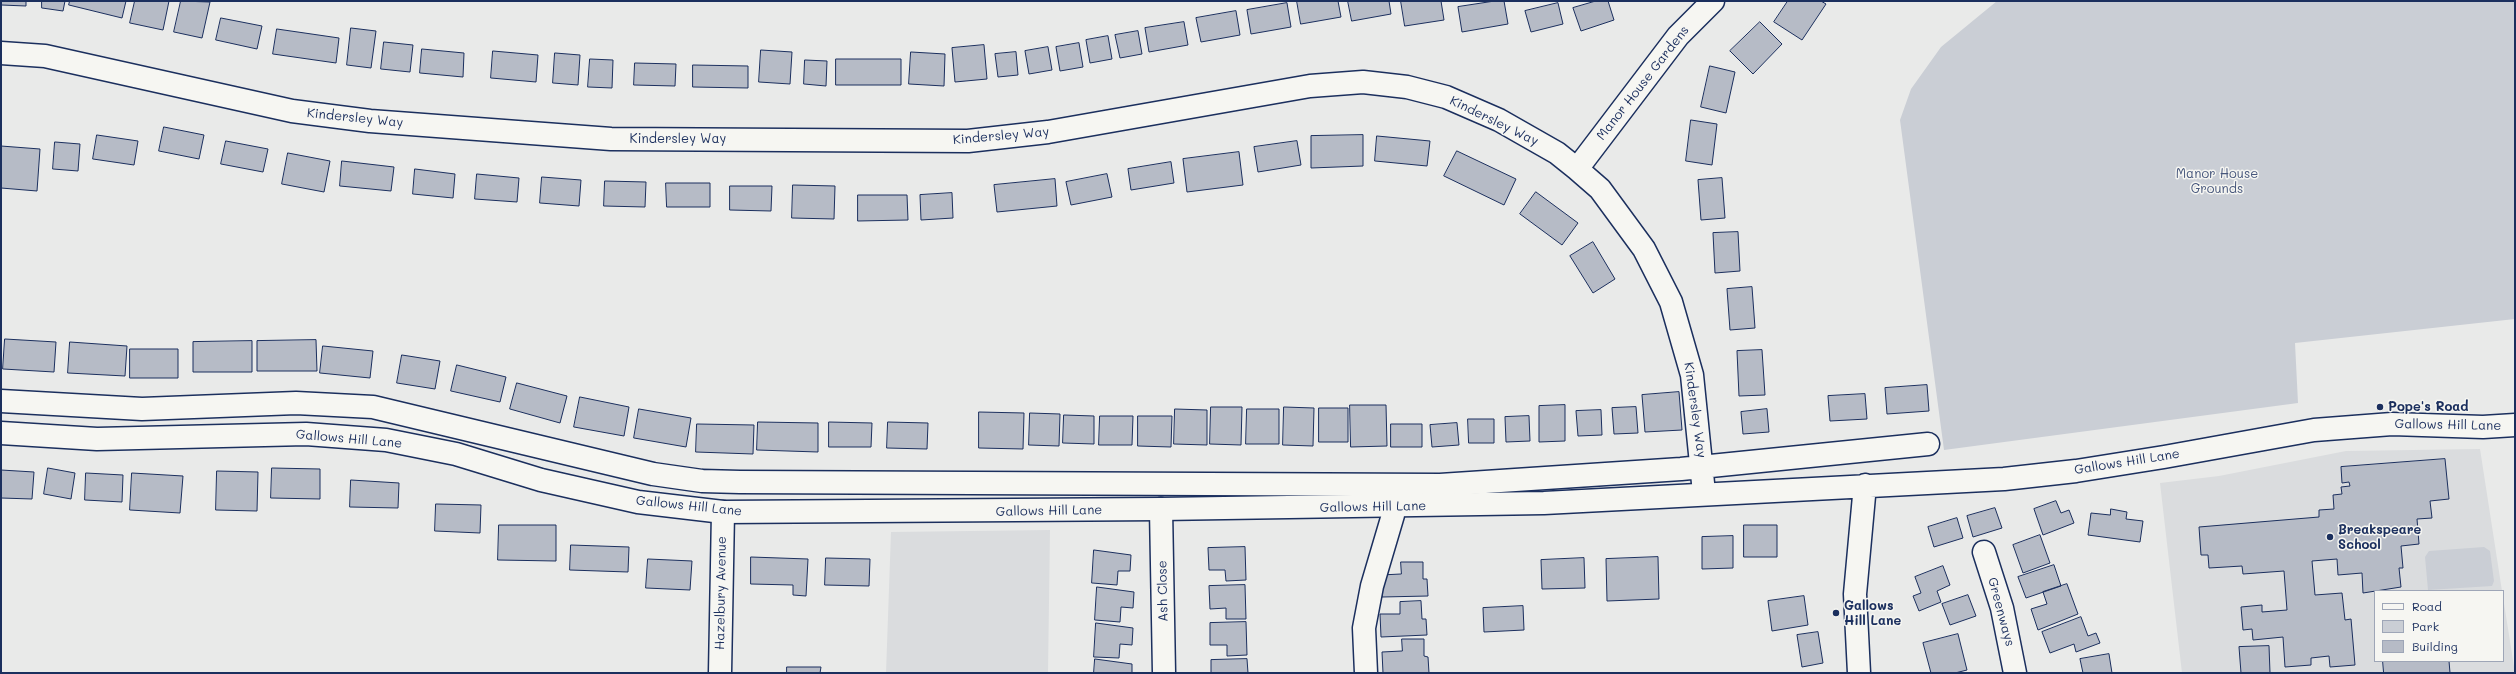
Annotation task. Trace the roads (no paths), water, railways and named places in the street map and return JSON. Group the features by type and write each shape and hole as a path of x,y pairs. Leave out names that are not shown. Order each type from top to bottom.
{"street":[{"name":"Manor House Gardens","path":"1578,169 1678,36 1713,1"},
{"name":"Kindersley Way","path":"1,53 45,56 292,111 370,121 611,139 968,141 1048,132 1310,86 1363,82 1407,87 1446,97 1498,120 1557,153 1578,169 1600,189 1623,218 1660,276 1671,302 1692,375 1703,467 1704,493"},
{"name":"Gallows Hill Lane","path":"1,401 142,408 296,403 373,407 646,472 702,481 1440,485 1703,467 1928,444"},
{"path":"230,406 234,436"},
{"name":"Gallows Hill Lane","path":"1,433 90,439 306,434 386,440 456,454 541,480 638,502 723,512 948,512 1393,507 1544,503 1704,493 2004,479 2076,471 2314,430 2392,424 2483,427 2515,425"},
{"path":"947,483 948,512"},
{"path":"1859,673 1855,594 1865,485"},
{"path":"1366,673 1364,628 1372,586 1393,515 1393,507"},
{"name":"Ash Close","path":"1161,509 1164,673"},
{"name":"Hazelbury Avenue","path":"720,673 723,512"},
{"name":"Greenways","path":"1984,552 2002,608 2016,673"}],"place":[{"name":"Pope's Road","path":"2380,407"},
{"name":"Breakspeare School","path":"2330,537"},
{"name":"Gallows Hill Lane","path":"1836,613"}],"park label":[{"name":"Manor House Grounds","path":"2217,182"}]}
